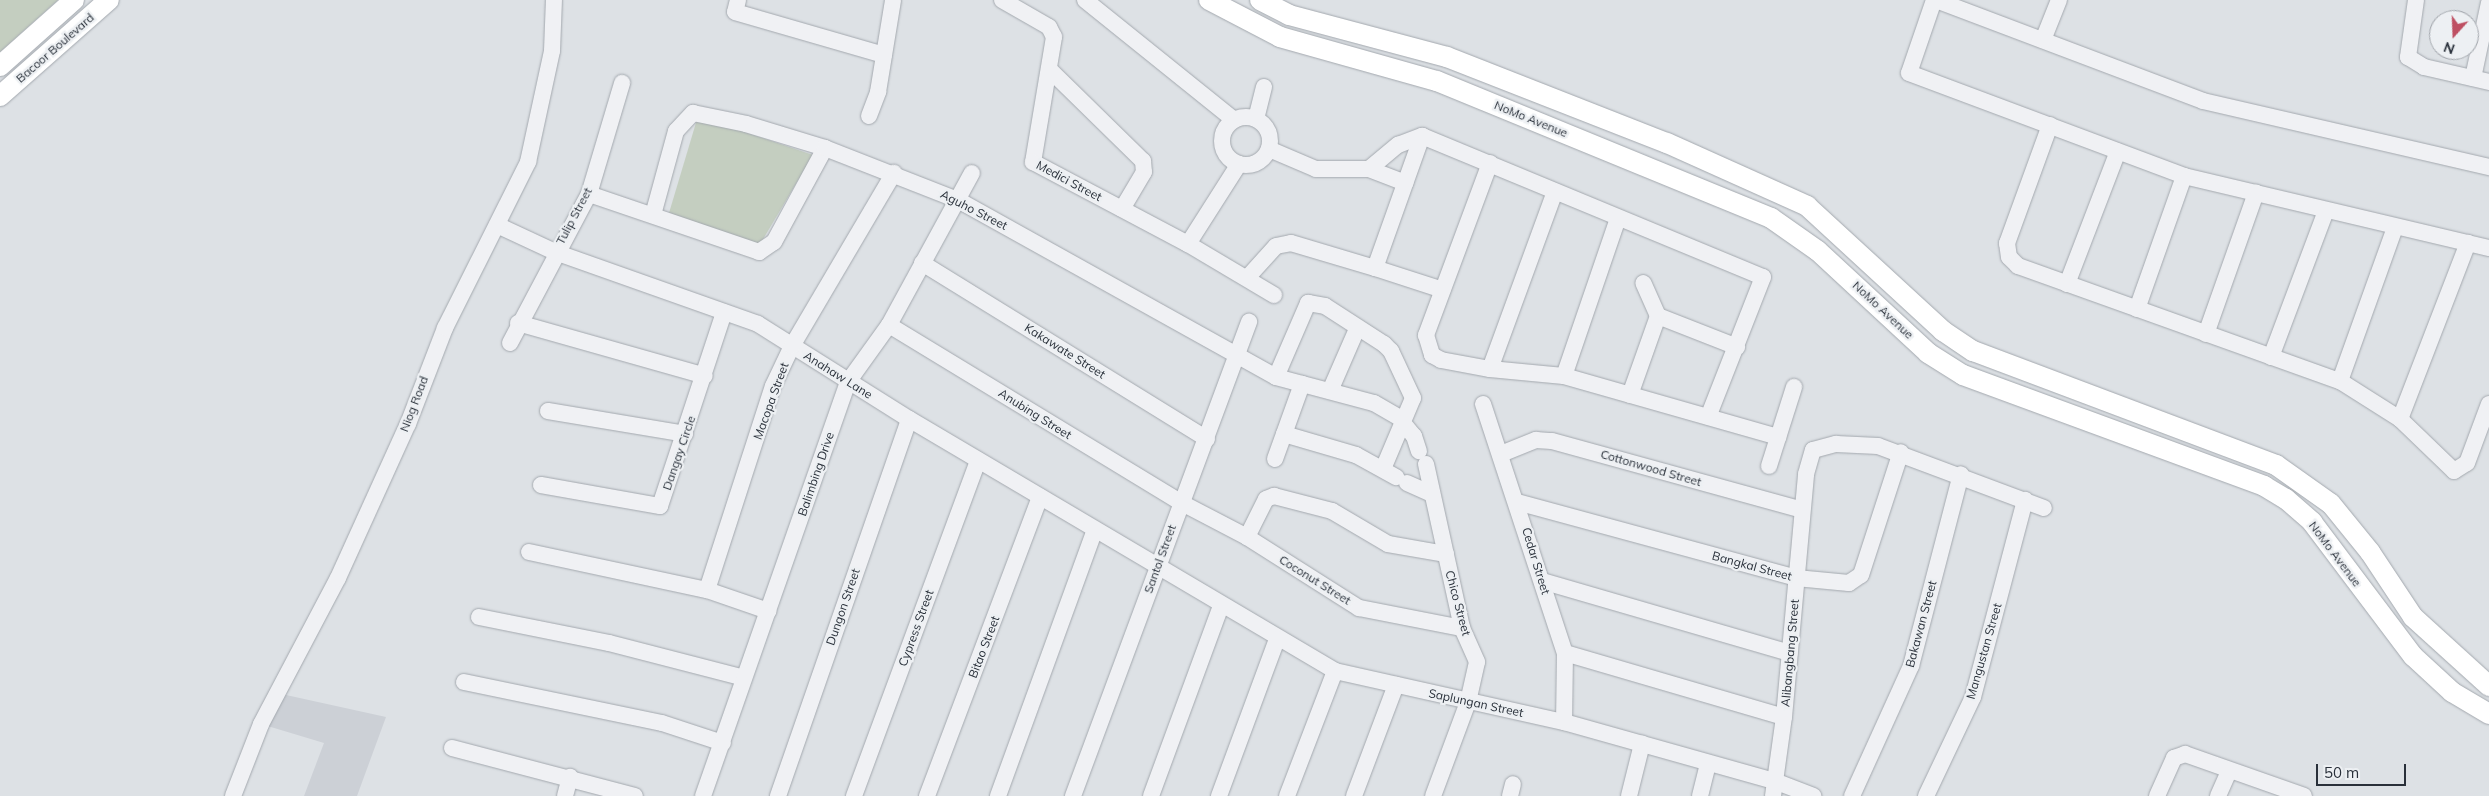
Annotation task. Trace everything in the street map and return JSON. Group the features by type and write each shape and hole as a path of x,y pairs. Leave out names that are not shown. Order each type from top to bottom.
{"main road":[{"name":"Bacoor Boulevard","path":"0,66 74,0"},
{"name":"Bacoor Boulevard","path":"0,96 109,0"},
{"name":"NoMo Avenue","path":"1209,0 1280,37 1437,81 1722,196 1798,235 1928,353 1963,375 2264,486 2312,522 2413,656 2452,692 2489,714"},
{"name":"NoMo Avenue","path":"1260,0 1289,15 1447,57 1667,143 1807,206 1943,331 1972,351 2276,465 2331,504 2370,552 2413,617 2489,686"},
{"path":"1280,37 1289,15"}],"street":[{"name":"Niog Road","path":"233,796 261,724 338,578 408,424 445,328 528,162 552,50 554,0"},
{"path":"738,0 735,12 884,55"},
{"path":"870,116 884,55 893,0"},
{"name":"Medici Street","path":"1002,0 1052,32 1051,71 1033,162 1188,244 1274,295"},
{"path":"1085,0 1234,120 1256,119 1267,128 1269,149"},
{"path":"2489,167 2203,102 1935,0 1909,73 2184,176 2489,248"},
{"path":"2043,40 2059,0"},
{"path":"2416,0 2408,57 2424,67 2489,82"},
{"path":"2473,78 2489,3"},
{"path":"1051,71 1143,161 1144,172 1122,209"},
{"name":"Tulip Street","path":"510,343 518,323 555,252 589,194 622,83"},
{"path":"1256,119 1264,87"},
{"name":"Aguho Street","path":"653,215 676,131 693,113 746,124 826,148 894,173 958,200 1276,377 1374,403 1403,421"},
{"path":"1234,120 1223,132 1222,148 1239,164 1254,164 1269,149"},
{"path":"2050,125 2007,251 2018,266 2340,382 2400,419 2446,466 2462,470 2489,404"},
{"path":"1369,169 1398,145 1422,136 1763,277 1708,417"},
{"path":"1375,268 1422,136"},
{"path":"589,194 759,252 774,242 826,148"},
{"path":"1269,149 1316,169 1369,169 1405,183"},
{"path":"2068,284 2118,151"},
{"path":"1490,163 1426,335 1432,355 1442,360 1490,369 1564,376 1778,437"},
{"path":"1188,244 1239,164"},
{"name":"Macopa Street","path":"707,590 773,386 792,346 894,173"},
{"name":"Balimbing Drive","path":"703,796 848,382 889,325 972,173"},
{"path":"2137,309 2184,176"},
{"path":"1490,369 1555,191"},
{"path":"2206,334 2256,193"},
{"path":"2271,357 2326,211"},
{"path":"1564,376 1618,218"},
{"name":"Anahaw Lane","path":"497,225 555,252 758,324 909,419 1158,566"},
{"path":"2340,382 2395,227"},
{"path":"1247,278 1272,249 1291,243 1443,290"},
{"path":"2400,419 2468,243"},
{"name":"Kakawate Street","path":"922,263 1207,439"},
{"path":"1630,395 1658,316 1643,283"},
{"path":"1276,377 1308,302 1325,306 1391,351 1412,388 1413,398 1403,421 1395,476"},
{"name":"Dangay Circle","path":"541,486 660,506 705,376 724,312"},
{"path":"1658,316 1737,347"},
{"name":"Santol Street","path":"1073,796 1180,502 1207,439 1249,322"},
{"path":"518,323 705,376"},
{"name":"Anubing Street","path":"889,325 1180,502"},
{"path":"1330,391 1357,329"},
{"path":"1275,459 1302,384"},
{"path":"1769,466 1794,387"},
{"name":"Cedar Street","path":"1483,404 1517,502 1565,653 1564,722"},
{"path":"548,411 685,434"},
{"name":"Dungon Street","path":"778,796 909,419"},
{"name":"Chico Street","path":"1403,421 1414,436 1422,457 1462,628 1477,662 1468,702 1433,796"},
{"path":"1284,434 1356,455 1432,494"},
{"name":"Cottonwood Street","path":"1501,454 1536,440 1552,441 1802,510"},
{"name":"Alibangbang Street","path":"1775,789 1784,717 1802,510 1813,450 1855,444 1901,452"},
{"path":"1901,452 2044,508"},
{"name":"Bangkal Street","path":"1517,502 1796,578 1841,583 1856,580 1861,575 1901,452"},
{"name":"Cypress Street","path":"854,796 978,460"},
{"name":"Bakawan Street","path":"1852,796 1911,666 1961,474"},
{"path":"1246,537 1266,499 1274,496 1332,511 1388,544 1446,554"},
{"name":"Bitao Street","path":"927,796 1040,497"},
{"name":"Mangustan Street","path":"1926,796 1973,697 2025,500"},
{"name":"Coconut Street","path":"1180,502 1246,537 1359,608 1462,628"},
{"path":"998,796 1095,530"},
{"path":"529,552 707,590 768,611"},
{"name":"Saplungan Street","path":"1158,566 1221,606 1335,671 1564,722 1708,764 1775,789 1813,796"},
{"path":"1542,581 1790,653"},
{"path":"1151,796 1221,606"},
{"path":"479,617 610,644 744,678"},
{"path":"1219,796 1277,639"},
{"path":"1565,653 1784,717"},
{"path":"1287,796 1335,671"},
{"path":"464,682 662,723 723,743"},
{"path":"1354,796 1396,686"},
{"path":"1629,796 1642,744"},
{"path":"452,748 570,777 635,796"},
{"path":"2157,796 2179,754 2229,771 2280,792 2304,796"},
{"path":"1700,796 1708,764"},
{"path":"2218,796 2229,771"},
{"path":"565,796 570,777"}],"shaded area":[{"path":"277,693 386,717 357,796 304,796 324,743 261,724"}],"green space":[{"path":"0,0 58,0 0,52"},
{"path":"698,116 813,155 759,246 669,213"}]}
